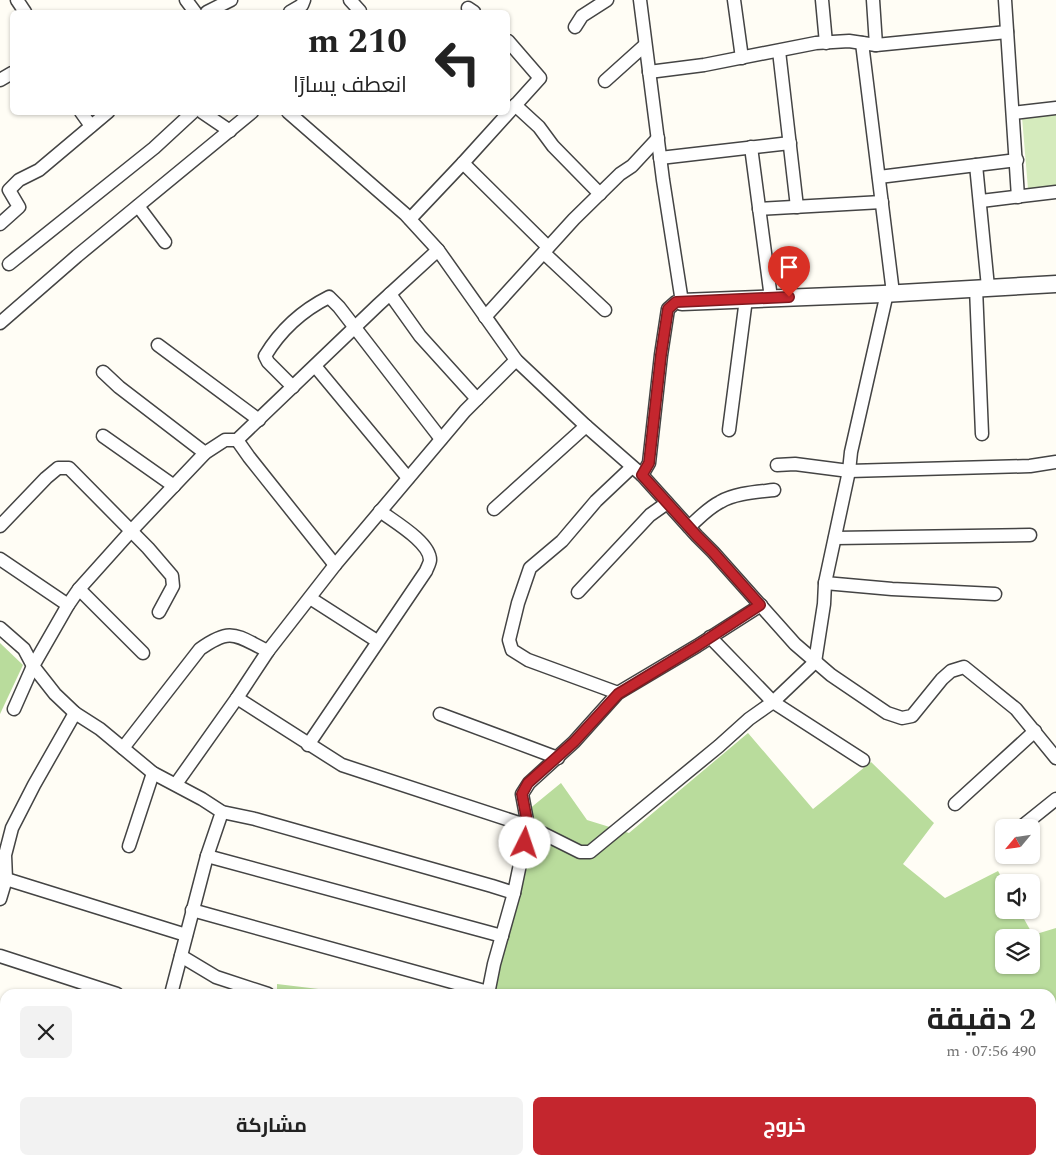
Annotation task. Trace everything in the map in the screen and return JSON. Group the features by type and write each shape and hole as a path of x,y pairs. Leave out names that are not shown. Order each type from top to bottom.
{"street":[{"path":"211,10 231,0"},
{"path":"293,10 302,5 304,0"},
{"path":"350,0 359,10"},
{"path":"575,27 582,16 607,0"},
{"path":"640,0 660,158 682,302"},
{"path":"734,0 742,58"},
{"path":"822,0 826,43"},
{"path":"873,0 876,45"},
{"path":"1005,0 1018,197"},
{"path":"649,72 826,43 849,41 876,45 1007,32"},
{"path":"510,43 540,78 510,111"},
{"path":"237,698 342,765 407,788 528,826 580,852 590,852 720,746 749,719 773,702 815,662 824,604 825,583 849,470 851,452 890,293 882,202 862,43"},
{"path":"605,80 645,45"},
{"path":"779,51 797,207"},
{"path":"515,105 539,127 553,146 600,194"},
{"path":"1013,113 1056,108"},
{"path":"83,115 91,126"},
{"path":"1,222 19,207 8,190 19,180 39,170 104,115"},
{"path":"10,264 146,154 190,115"},
{"path":"206,115 230,131"},
{"path":"0,323 77,256 249,115"},
{"path":"291,115 410,219 438,250 516,360 637,471 795,644 815,662 887,713 902,718 912,716 942,679 951,672 964,667 1016,709 1056,758"},
{"path":"410,219 506,115"},
{"path":"484,317 600,194 620,174 632,166 658,138"},
{"path":"660,158 790,143"},
{"path":"752,148 771,298"},
{"path":"879,177 1017,160"},
{"path":"463,163 605,310"},
{"path":"976,165 981,201 982,434"},
{"path":"981,201 1056,192"},
{"path":"759,210 882,202"},
{"path":"138,206 164,242"},
{"path":"14,709 33,666 68,605 79,589 131,531 205,453 225,440 237,440 438,250"},
{"path":"618,694 528,660 512,650 509,640 518,603 530,568 562,540 596,501 649,463 668,309 676,302 1056,284"},
{"path":"390,294 420,336 477,399"},
{"path":"293,387 271,366 265,356 273,343 302,314 313,305 329,297 339,307 441,439"},
{"path":"729,430 746,299"},
{"path":"158,345 259,420"},
{"path":"176,784 268,651 335,565 441,439 516,360"},
{"path":"315,366 408,478"},
{"path":"103,372 119,387 205,453"},
{"path":"494,509 586,426"},
{"path":"103,436 174,486"},
{"path":"237,440 335,565"},
{"path":"777,465 795,464 849,470 1030,466 1056,462"},
{"path":"0,526 46,478 58,468 69,468 172,576 173,586 159,612"},
{"path":"689,527 714,506 730,497 774,490"},
{"path":"578,592 650,515 667,503"},
{"path":"308,744 426,571 430,559 426,548 420,542 380,511"},
{"path":"835,538 1030,534"},
{"path":"0,559 68,605"},
{"path":"825,583 931,592 995,594"},
{"path":"79,589 143,653"},
{"path":"310,598 377,641"},
{"path":"489,989 514,894 528,826 522,794 528,783 558,758 618,694 760,605"},
{"path":"0,628 24,649 33,666 55,694 75,713 123,748 153,773 176,784 222,812 274,824 492,886 514,894"},
{"path":"123,748 200,649 215,638 233,634 268,651"},
{"path":"710,637 773,702 863,760"},
{"path":"0,899 6,879 5,855 12,828 75,713"},
{"path":"440,714 558,758"},
{"path":"954,804 1035,731"},
{"path":"129,846 153,773"},
{"path":"1031,819 1056,799"},
{"path":"172,989 207,856 222,812"},
{"path":"207,856 502,936"},
{"path":"6,879 186,935"},
{"path":"192,910 474,989"},
{"path":"0,956 102,989"},
{"path":"180,956 216,977 253,989"}],"green space":[{"path":"1056,114 1056,187 1028,189 1022,117"},
{"path":"0,643 23,665 0,714"},
{"path":"748,733 813,809 871,762 934,823 903,864 945,898 998,871 1000,874 995,874 995,919 1024,919 1030,929 995,929 995,974 1040,974 1040,933 1056,928 1056,989 490,989 509,926 517,819 561,783 587,820 629,833"},
{"path":"277,984 318,989 277,989"}],"route":[{"path":"525,843 528,826 522,794 528,783 558,758 618,694 760,605 642,475 649,463 650,441 668,309 676,302 789,297"}]}
